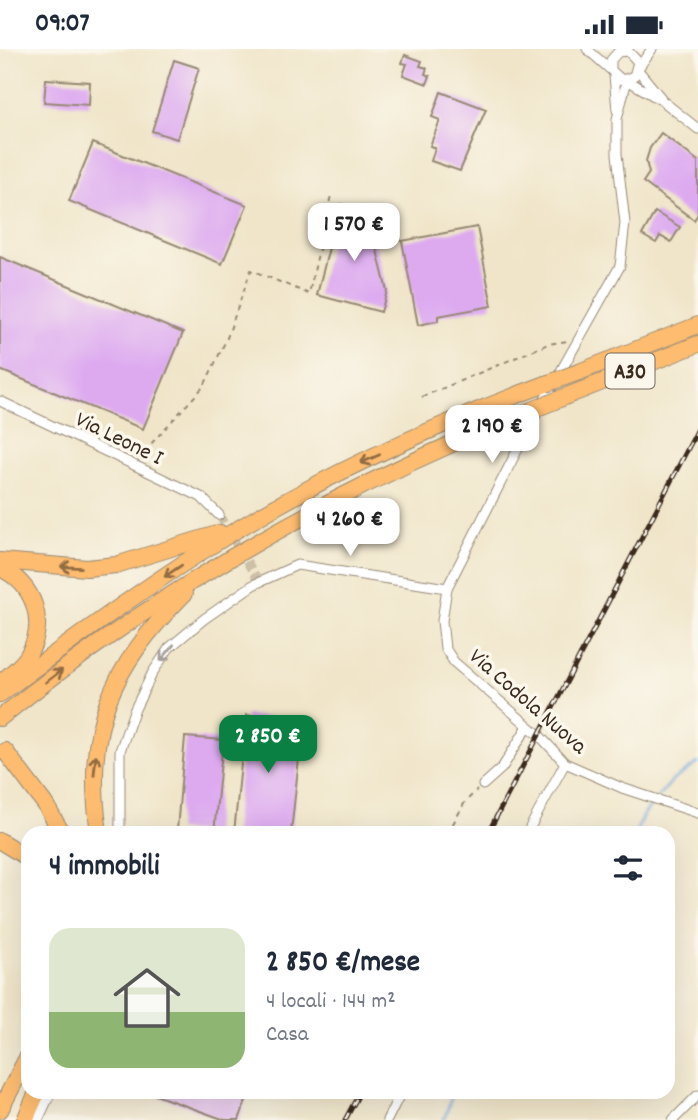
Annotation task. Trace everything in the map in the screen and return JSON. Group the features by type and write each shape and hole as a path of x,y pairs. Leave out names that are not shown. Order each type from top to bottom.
{"highway":[{"name":"A30","path":"0,694 92,625 254,519 344,471 487,405 698,325"},
{"name":"A30","path":"0,718 106,636 232,555 358,487 525,413 698,344"},
{"path":"0,561 87,568 116,565 200,540 254,519"},
{"path":"98,826 93,773 109,693 128,658 151,628 184,594 232,555"},
{"path":"0,568 22,581 36,608 37,625 35,639 25,660 0,683"},
{"path":"5,751 45,804 58,826"},
{"path":"0,841 21,854"},
{"path":"0,1110 21,1070"},
{"path":"24,1120 34,1099"}],"street":[{"path":"587,49 612,73 664,102 698,128"},
{"path":"627,80 652,49"},
{"path":"617,119 612,73 614,56 625,50 636,57 638,68 664,102"},
{"name":"Via Codola Nuova","path":"627,80 617,119 617,154 625,223 624,252 612,283 503,476 447,588 442,621 445,648 468,677 528,726 565,762 622,788 698,813"},
{"name":"Via Leone I","path":"0,401 201,497 219,515"},
{"path":"120,826 120,751 152,672 169,648 187,633 259,582 297,565 447,588"},
{"path":"483,785 502,768 528,726"},
{"path":"531,826 565,762"},
{"path":"673,1120 698,1096"},
{"path":"38,1120 48,1099"},
{"path":"387,1120 398,1099"}],"path":[{"path":"133,465 205,386 228,338 251,270 309,294 331,195"},
{"path":"422,397 548,344 578,342"},
{"path":"451,826 465,802 483,785"}],"building":[{"path":"405,55 422,61 420,66 427,68 425,74 430,76 427,84 403,75 407,64 402,63"},
{"path":"174,60 199,68 177,139 152,131"},
{"path":"46,79 90,82 89,105 44,102"},
{"path":"441,92 486,109 460,171 431,161 435,148 430,146 440,120 432,117"},
{"path":"661,133 698,161 698,214 694,220 643,182 649,173 646,161 650,148"},
{"path":"93,143 247,205 222,264 69,201"},
{"path":"340,204 367,210 387,291 381,312 317,295"},
{"path":"655,212 680,227 671,242 660,236 656,243 642,235"},
{"path":"477,227 492,306 438,316 438,321 418,325 402,241"},
{"path":"0,257 183,333 143,429 0,370"},
{"path":"246,715 303,721 292,826 235,826"},
{"path":"185,737 223,740 215,826 177,826"},
{"path":"166,1099 246,1099 239,1120 225,1120"}],"waterway":[{"path":"658,797 673,780 698,763"},
{"path":"639,826 654,802"},
{"path":"444,1120 451,1099"}],"tunnel":[{"path":"219,515 259,582"}],"railway":[{"path":"492,826 698,429"},
{"path":"345,1120 356,1099"}]}
